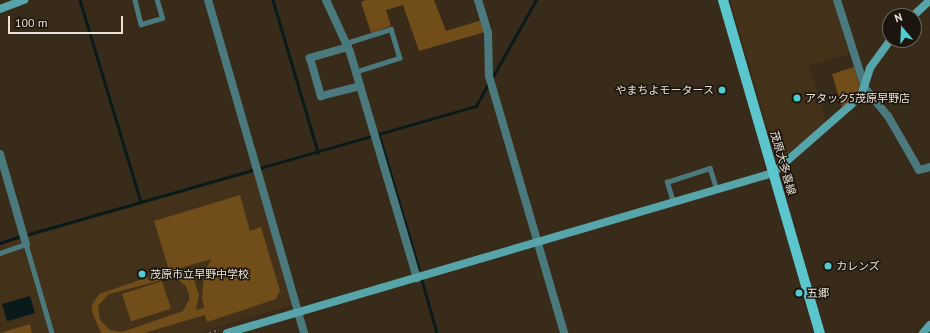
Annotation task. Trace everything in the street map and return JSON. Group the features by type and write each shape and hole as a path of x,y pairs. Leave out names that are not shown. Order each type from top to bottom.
{"main road":[{"name":"茂原大多喜線","path":"723,0 820,333"}],"street":[{"path":"0,9 24,0"},
{"path":"208,0 304,333"},
{"path":"326,0 347,45 356,72 417,278"},
{"path":"478,0 488,33 489,76 564,333"},
{"path":"837,0 865,88 888,116 919,170 930,166"},
{"path":"347,45 310,58 322,96 360,86"},
{"path":"227,333 773,173 861,96 865,88 870,68 884,48"},
{"path":"0,154 26,244"},
{"path":"923,333 930,325"}],"lane":[{"path":"134,0 141,24 162,18 156,0"},
{"path":"347,45 391,29 400,58 356,72"},
{"path":"673,202 667,182 710,168 717,189"},
{"path":"0,253 26,244 52,333"}],"shaded area":[{"path":"366,0 434,0 446,31 482,20 485,32 419,51 403,5 386,10 391,26 371,33 361,2"},
{"path":"730,0 833,0 849,54 809,66 826,121 778,163"},
{"path":"854,67 860,87 859,92 842,107 832,74"},
{"name":"茂原市立早野中学校","path":"254,170 292,305 197,333 0,333 0,243"},
{"path":"240,195 250,231 261,227 280,291 276,299 207,322 205,315 144,333 101,333 92,312 92,305 99,294 169,270 154,221","holes":["211,259 204,274 202,298 204,308 196,310 199,295 194,280 188,275 174,270","174,277 185,285 189,294 189,300 183,311 122,332 110,330 100,320 98,306 109,294"]},
{"path":"162,281 171,309 131,322 122,294"},
{"path":"30,296 35,313 7,321 2,304"},
{"path":"30,324 32,333 3,332"}],"waterway":[{"path":"80,0 141,202"},
{"path":"273,0 318,152"},
{"path":"492,78 536,0"},
{"path":"26,235 476,106 489,83"},
{"path":"379,134 419,269"},
{"path":"0,243 21,236"},
{"path":"422,280 437,333"}],"place":[{"name":"やまちよモータース","path":"722,90"},
{"name":"アタック5茂原早野店","path":"797,98"},
{"name":"カレンズ","path":"828,266"},
{"name":"茂原市立早野中学校","path":"142,274"},
{"name":"五郷","path":"799,293"}]}
